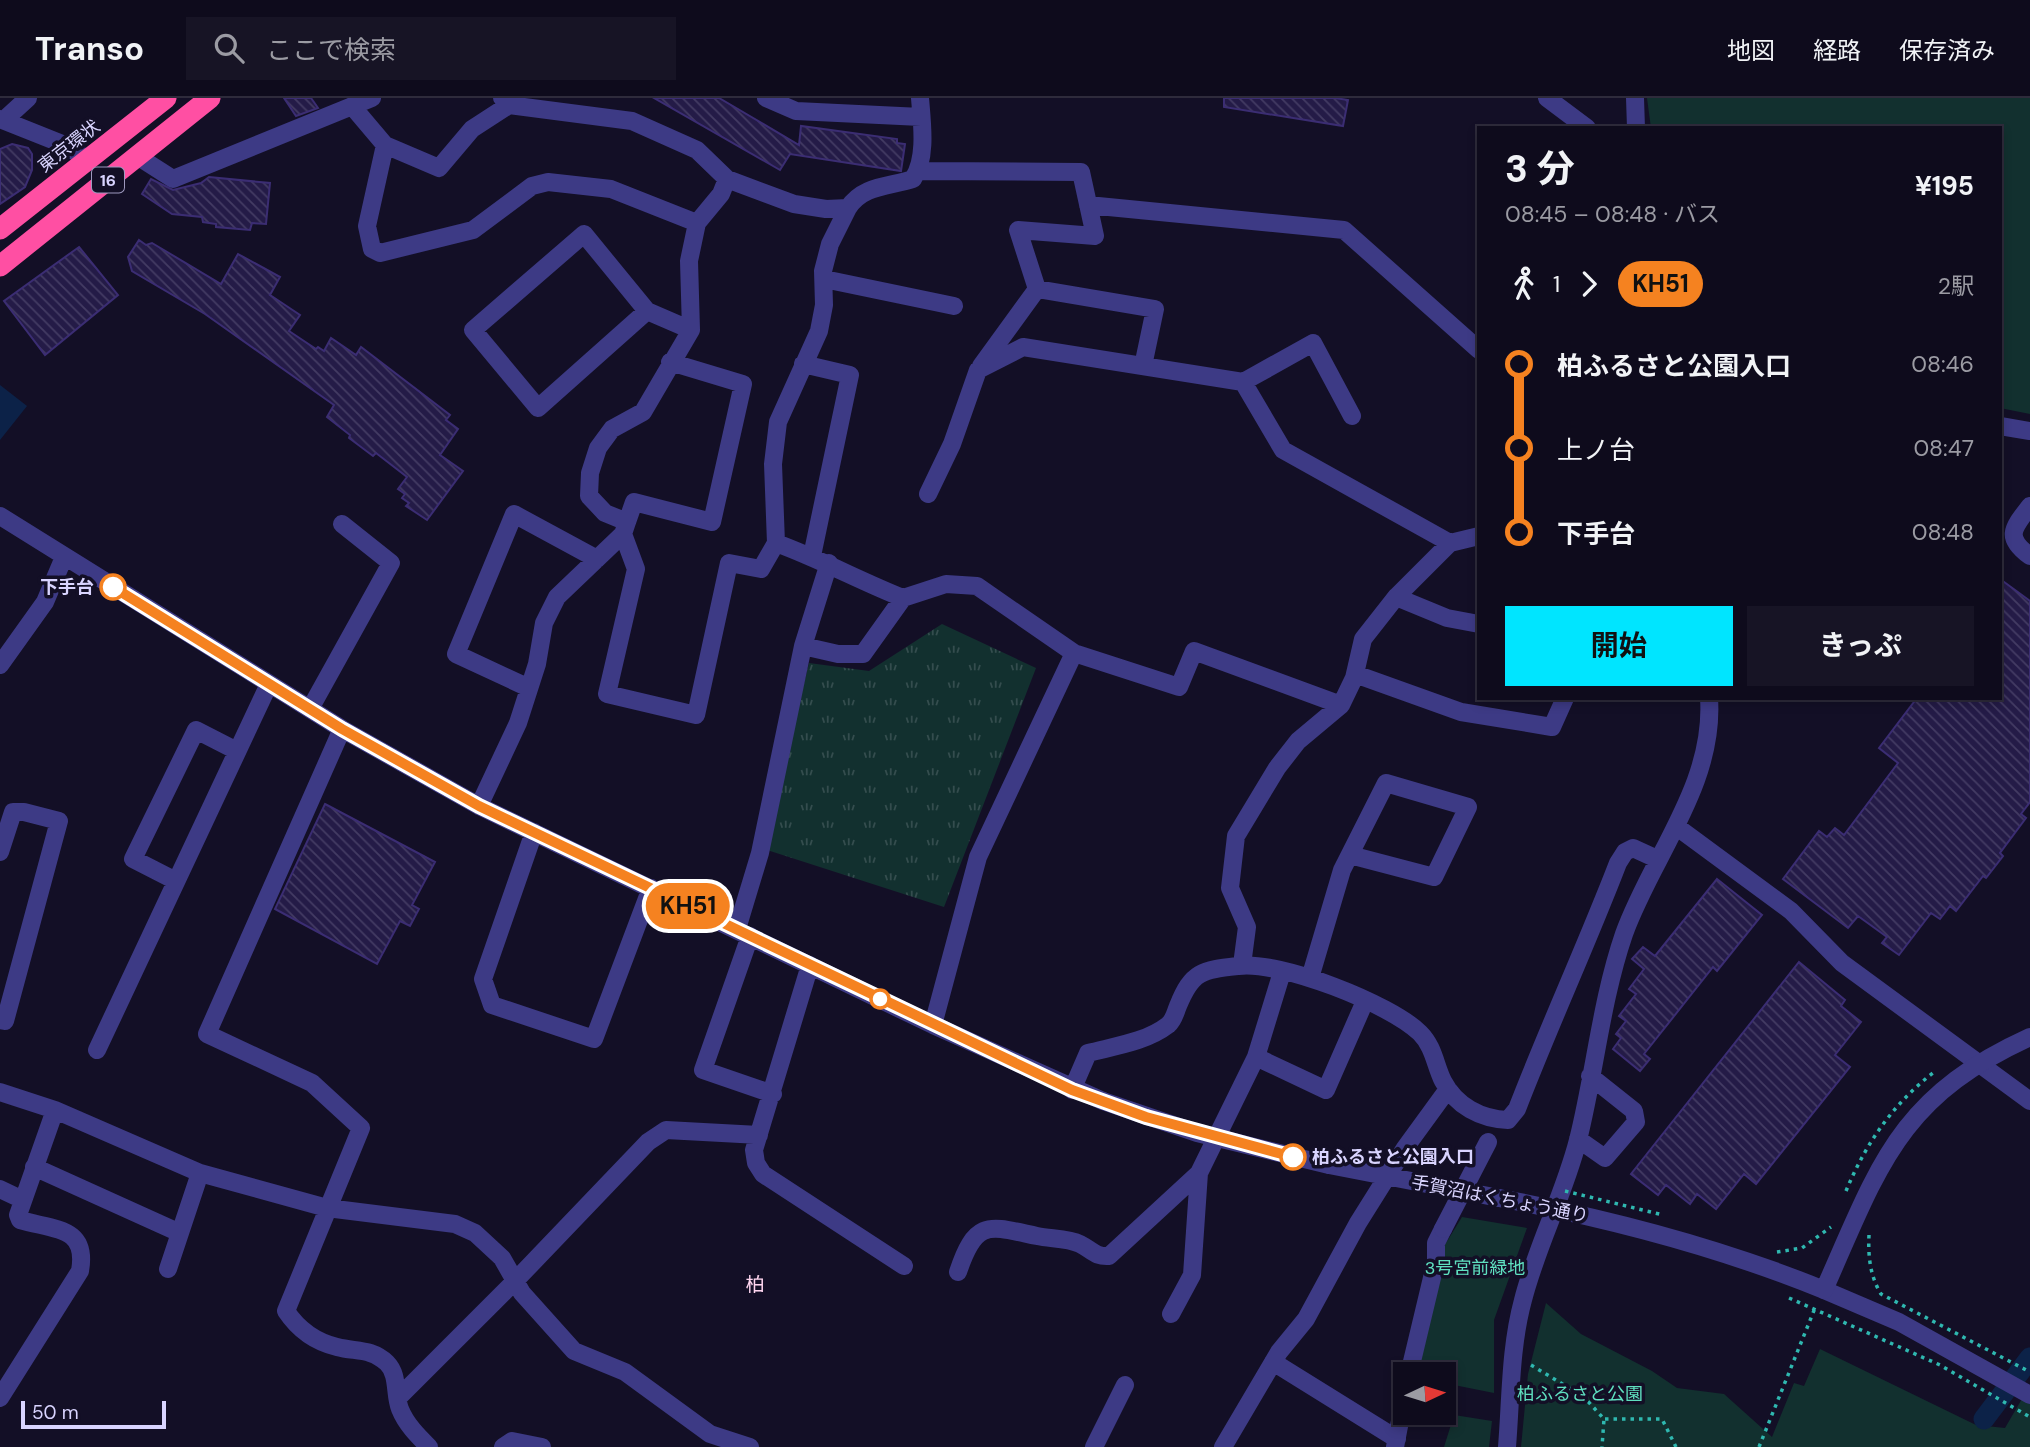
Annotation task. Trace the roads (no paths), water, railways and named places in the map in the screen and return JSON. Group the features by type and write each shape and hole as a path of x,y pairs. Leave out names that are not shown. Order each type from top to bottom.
{"highway":[{"name":"東京環状","path":"0,229 166,98"},
{"name":"16","path":"0,266 210,98"}],"street":[{"path":"28,98 2,119 65,145 88,160"},
{"path":"138,156 173,179 372,98"},
{"path":"766,98 796,111 921,117"},
{"path":"727,179 712,208 697,223 689,261 691,330 643,412 612,429 598,449 590,473 589,496 625,528 636,569 607,695 696,715 729,563 761,569 776,543 773,464 778,422 819,331 830,244 856,195 913,179 919,171 919,98"},
{"path":"1547,98 1584,126"},
{"path":"1634,98 1636,126"},
{"path":"352,106 385,145 439,168 472,129 506,101 632,121 696,150 727,179 794,204 826,209 848,208"},
{"path":"385,145 367,226 372,250 380,253 473,230 532,186 548,182 611,189 697,223"},
{"path":"919,171 1081,172 1095,236 1018,230 1037,289"},
{"path":"1088,205 1344,230 1477,348"},
{"path":"647,311 538,408 473,330 584,234 647,311 691,330"},
{"path":"824,279 954,306"},
{"path":"1037,289 1155,309 1143,366"},
{"path":"928,494 952,444 978,370 1037,289"},
{"path":"978,370 1023,347 1243,382 1313,343 1352,416"},
{"path":"479,806 519,723 544,623 557,597 625,528 634,502 712,522 743,384 670,362"},
{"path":"803,364 850,375 812,556"},
{"path":"1243,382 1283,450 1450,543"},
{"path":"2002,426 2030,430"},
{"path":"2030,506 2016,525 2013,535 2018,547 2030,556"},
{"path":"529,688 456,654 514,514 597,559"},
{"name":"手賀沼はくちょう通り","path":"0,516 342,729 479,806 1072,1090 1197,1133 1329,1165 1499,1198 1679,1238 1824,1290 1899,1322 2030,1395"},
{"path":"310,709 391,563 342,524"},
{"path":"1242,965 1247,927 1230,888 1236,836 1298,741 1341,705 1355,674 1363,639 1396,597 1450,543 1477,536"},
{"path":"776,543 829,563 858,581 903,598"},
{"path":"0,665 45,602 64,557"},
{"path":"773,1094 704,1070 744,933 803,646 829,563"},
{"path":"803,646 838,654 863,654 903,598 946,584 977,586 1074,653 1179,687 1194,650 1341,705"},
{"path":"1396,597 1447,618 1477,624"},
{"path":"933,1025 978,857 1074,653"},
{"path":"1355,674 1461,712 1552,727 1564,700"},
{"path":"97,1049 269,684"},
{"path":"1507,1447 1514,1354 1520,1314 1531,1271 1578,1139 1614,968 1640,895 1676,827 1703,758 1709,729 1709,700"},
{"path":"342,729 207,1034 312,1083 361,1128 286,1311 298,1329 336,1347 370,1351 388,1364 394,1376 399,1407 412,1430 429,1447"},
{"path":"176,881 133,859 196,730 237,751"},
{"path":"1310,978 1342,870 1385,783 1468,807 1434,877 1350,855"},
{"path":"0,852 13,812 24,812 59,821 5,1021 0,1020"},
{"path":"1676,827 1791,912 1842,962 2030,1101"},
{"path":"534,832 483,979 492,1005 594,1039 652,888"},
{"path":"1412,1362 1436,1261 1436,1243 1488,1142 1517,1109 1560,997 1582,956 1618,863 1625,852 1633,848 1657,859"},
{"path":"810,965 754,1150 756,1163 763,1174 904,1266"},
{"path":"1072,1090 1088,1053 1151,1035 1171,1023 1186,986 1199,972 1242,965 1310,978 1408,1022 1431,1048 1448,1089 1474,1114 1491,1120 1508,1120"},
{"path":"958,1272 965,1250 976,1237 989,1229 1007,1227 1079,1244 1099,1257 1110,1256 1199,1173 1256,1057 1282,972"},
{"path":"1256,1057 1326,1090 1365,1001"},
{"path":"1824,1290 1872,1182 1908,1125 1937,1092 1961,1074 2030,1037"},
{"path":"1578,1139 1605,1158 1636,1122 1634,1111 1590,1076"},
{"path":"1223,1447 1273,1362 1306,1319 1388,1177 1448,1089"},
{"path":"0,1092 55,1110 200,1173 327,1208 455,1224 475,1233 502,1258 522,1293 574,1350 625,1372 710,1434 750,1447"},
{"path":"0,1398 80,1271 83,1254 80,1241 69,1233 20,1220 18,1215 55,1110"},
{"path":"398,1398 648,1142 666,1130 759,1135"},
{"path":"34,1167 180,1233"},
{"path":"168,1269 200,1173"},
{"path":"1171,1314 1192,1275 1199,1173"},
{"path":"0,1189 23,1200"},
{"path":"1273,1362 1396,1443 1399,1425"},
{"path":"1094,1447 1125,1385"},
{"path":"503,1447 512,1441 542,1447"}],"water":[{"path":"0,385 27,406 0,440"}],"waterway":[{"path":"1984,1419 2030,1358"}],"place":[{"name":"下手台","path":"113,587"},
{"name":"柏ふるさと公園入口","path":"1293,1157"}],"district":[{"name":"柏","path":"755,1284"}],"park label":[{"name":"3号宮前緑地","path":"1475,1268"},
{"name":"柏ふるさと公園","path":"1580,1394"}]}
